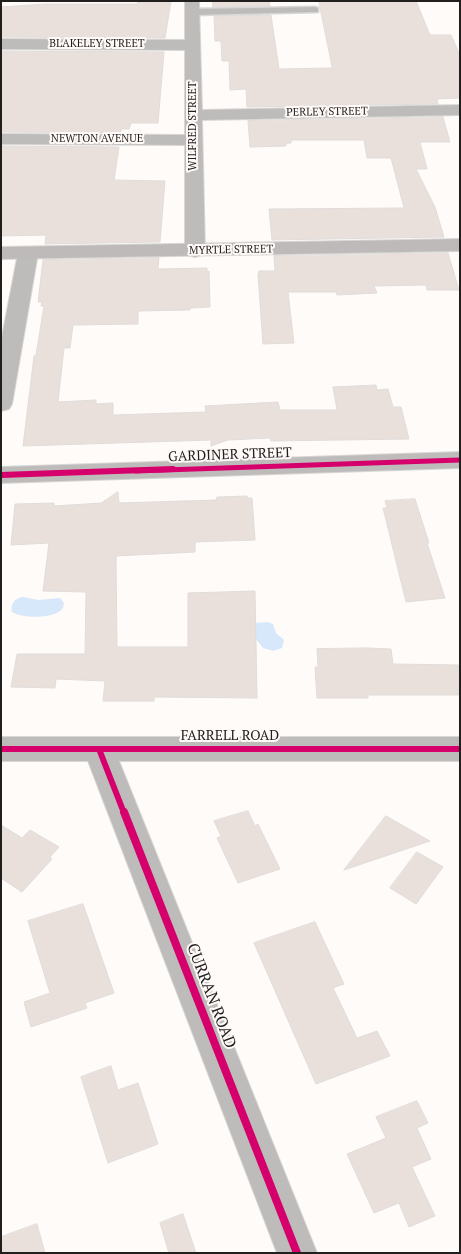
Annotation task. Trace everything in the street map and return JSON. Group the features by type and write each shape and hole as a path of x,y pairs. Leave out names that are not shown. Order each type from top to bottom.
{"main road":[{"name":"MYRTLE STREET","path":"1,253 460,245"}],"street":[{"name":"WILFRED STREET","path":"192,7 195,251"},
{"name":"BLAKELEY STREET","path":"1,44 193,45"},
{"name":"PERLEY STREET","path":"193,115 460,110"},
{"name":"NEWTON AVENUE","path":"1,139 194,140"},
{"path":"1,404 28,253"},
{"name":"GARDINER STREET","path":"1,475 460,460"},
{"name":"FARRELL ROAD","path":"1,749 460,749"},
{"name":"CURRAN ROAD","path":"99,749 297,1253"}],"lane":[{"path":"192,7 314,10"}],"water":[{"path":"23,597 38,600 60,598 64,603 63,608 59,612 39,617 23,616 12,612 14,602"},
{"path":"268,622 273,624 276,633 284,640 282,648 273,651 263,648 255,638 254,623"}],"building":[{"path":"138,1 171,1 165,38 1,37 1,7 45,4 137,4"},
{"path":"213,1 269,1 270,6 213,7"},
{"path":"319,1 416,1 430,35 451,35 460,55 460,98 437,99 438,104 247,107 246,89 230,90 229,61 222,61 221,41 215,41 214,16 271,15 279,69 332,68"},
{"path":"1,51 164,52 158,123 131,123 129,129 121,129 121,133 1,132"},
{"path":"443,117 450,142 420,142 427,169 416,169 435,207 444,237 272,240 269,209 404,208 391,158 367,158 364,140 291,140 291,143 286,143 286,146 250,147 248,121"},
{"path":"1,146 119,147 114,180 165,181 160,242 45,244 46,235 1,236"},
{"path":"448,253 459,290 427,290 426,285 374,286 377,293 337,295 336,292 288,292 294,343 263,344 258,275 259,271 275,271 274,256"},
{"path":"159,258 158,269 207,268 207,272 209,271 210,307 190,308 190,310 138,311 138,324 73,325 70,348 64,348 58,402 96,400 96,404 113,403 113,415 206,412 205,406 278,402 280,410 337,410 333,387 376,385 377,390 388,389 393,407 401,407 409,439 271,441 270,438 228,440 211,446 211,440 23,446 34,356 36,355 44,306 41,306 42,302 38,302 43,260"},
{"path":"118,492 119,503 216,500 217,497 247,496 247,498 252,498 255,540 195,542 195,552 116,556 117,647 188,647 188,593 255,591 257,698 154,697 154,701 103,701 105,681 56,679 55,688 11,687 17,654 85,654 86,592 43,591 49,543 11,545 15,504 54,503 54,506 101,503"},
{"path":"415,499 445,598 406,602 383,508 387,508 385,501"},
{"path":"317,649 391,649 393,664 460,665 460,695 368,695 368,698 317,698 315,667 318,667"},
{"path":"248,811 255,826 258,824 280,869 238,883 217,838 221,836 214,821"},
{"path":"386,816 430,841 344,870"},
{"path":"1,825 22,838 30,830 59,847 50,857 52,859 22,892 1,878"},
{"path":"417,852 443,867 416,904 390,888"},
{"path":"83,904 114,993 85,1003 87,1008 31,1027 24,1002 50,993 28,921"},
{"path":"315,922 344,984 333,988 357,1038 377,1031 390,1056 316,1084 254,943"},
{"path":"111,1066 118,1090 138,1083 158,1144 108,1163 81,1077"},
{"path":"417,1101 428,1123 417,1128 431,1159 412,1167 435,1216 409,1227 399,1203 374,1213 347,1154 386,1138 376,1117"},
{"path":"183,1214 196,1253 169,1253 160,1223"},
{"path":"37,1224 45,1253 1,1253 1,1237"}],"cycle path":[{"path":"1,475 460,460"},
{"path":"1,749 460,749"},
{"path":"99,749 297,1253"}]}
